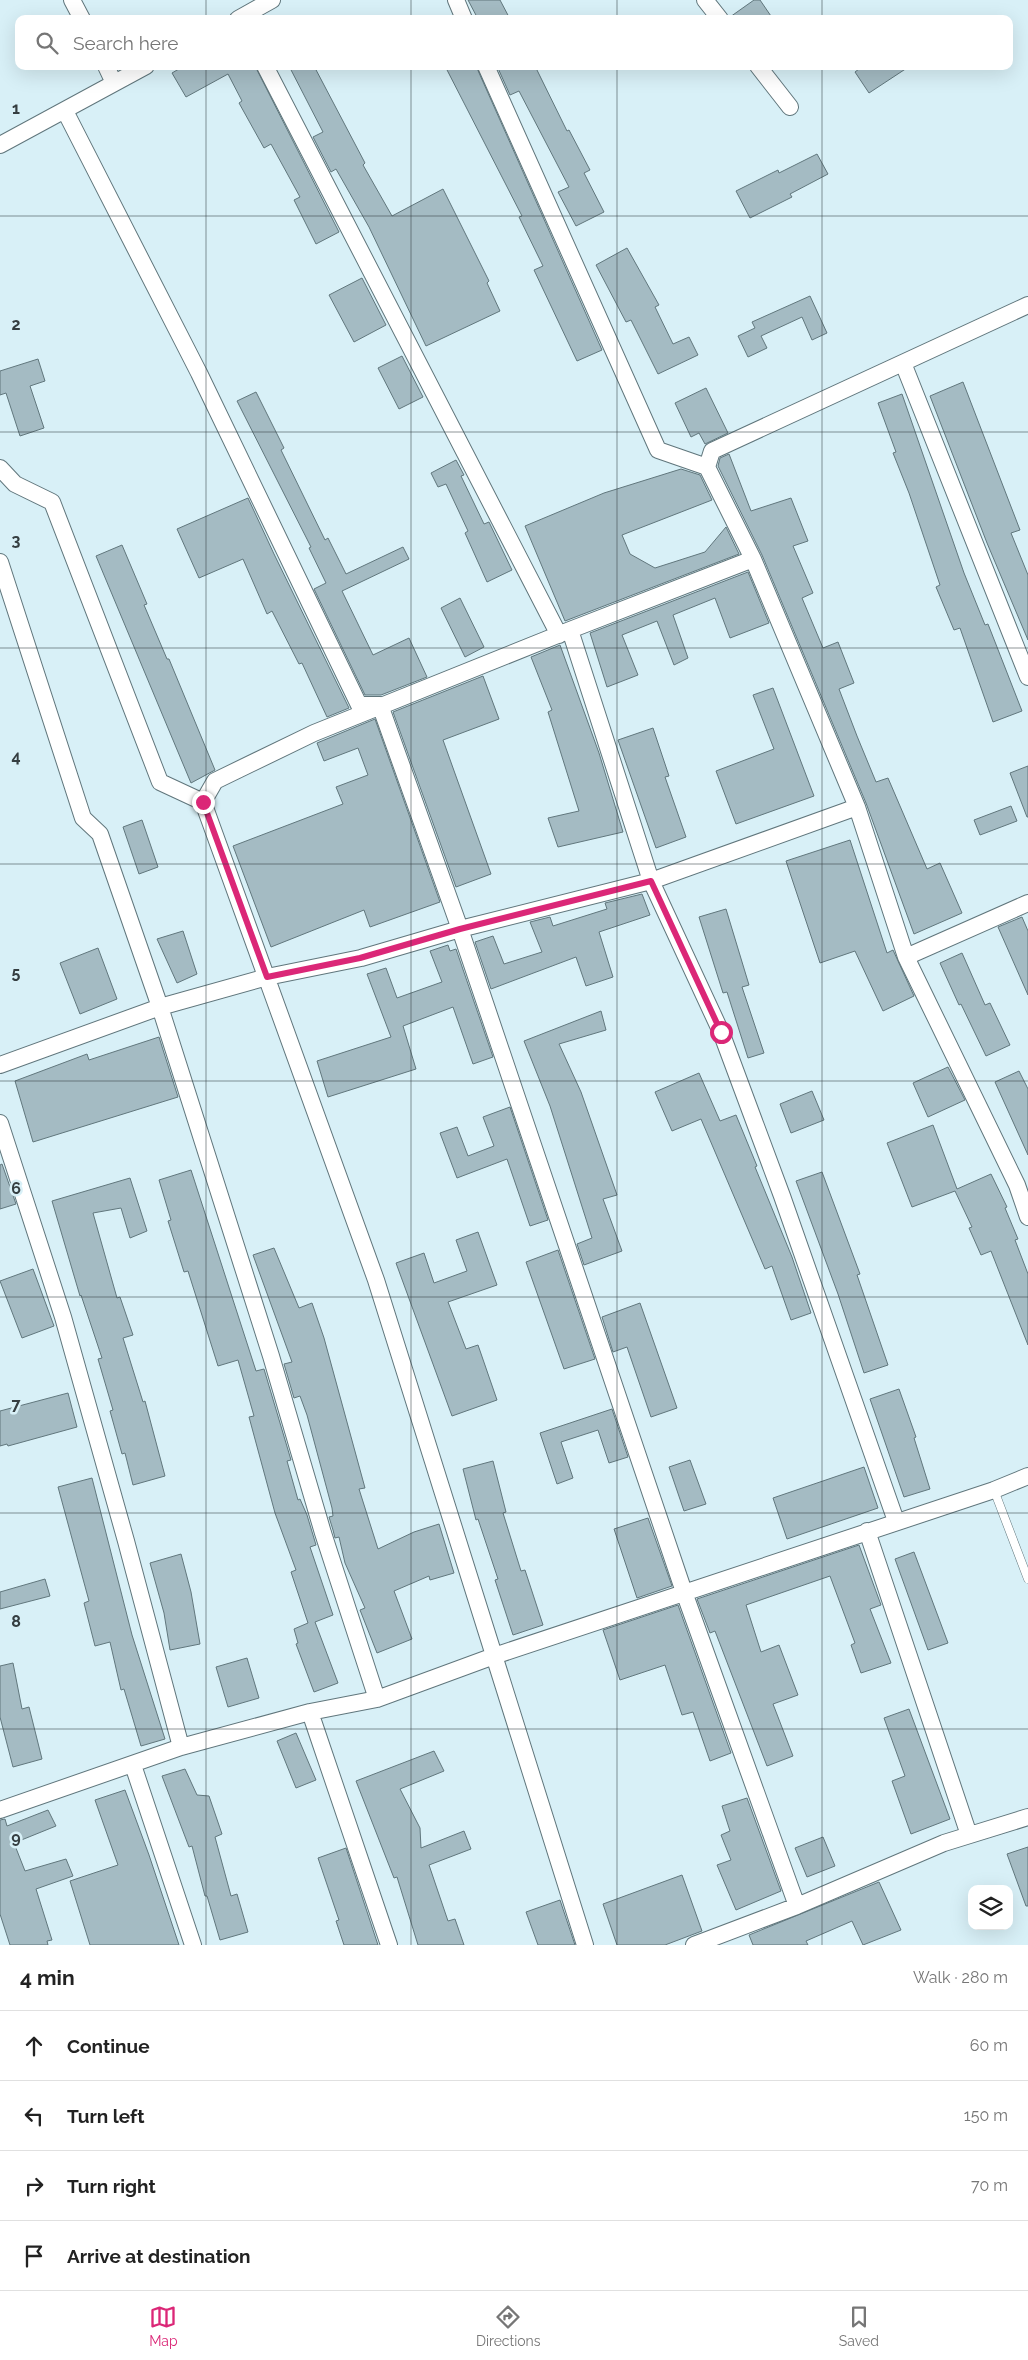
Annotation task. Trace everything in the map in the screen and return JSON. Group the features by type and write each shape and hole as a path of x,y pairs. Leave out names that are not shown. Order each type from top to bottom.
{"street":[{"path":"72,0 80,15"},
{"path":"244,15 272,0"},
{"path":"456,0 462,15"},
{"path":"705,0 717,15"},
{"path":"108,70 114,83"},
{"path":"0,145 138,70"},
{"path":"267,70 564,632 651,881 724,1041 782,1196 896,1521"},
{"path":"488,70 658,450 707,467"},
{"path":"761,70 790,107"},
{"path":"64,111 199,373 359,705 380,705"},
{"path":"1028,305 712,451 707,467 753,559 857,807 906,957 1017,1184 1028,1217"},
{"path":"903,363 1028,677"},
{"path":"0,468 15,484 52,502 160,782 203,802 376,1280 586,1945"},
{"path":"203,802 216,781 314,733 564,632 753,559"},
{"path":"0,562 83,818 100,834 160,1007 271,1356 323,1533 377,1699"},
{"path":"380,705 460,929 684,1592 797,1906"},
{"path":"0,1065 160,1007 267,977 360,958 460,929 651,881 857,807"},
{"path":"906,957 1028,903"},
{"path":"0,1123 63,1317 126,1540 180,1747"},
{"path":"0,1810 180,1747 310,1712 377,1699 494,1656 994,1490 1028,1476"},
{"path":"867,1531 969,1835"},
{"path":"310,1712 389,1945"},
{"path":"133,1765 193,1945"},
{"path":"694,1945 797,1906 944,1843 1028,1817"}],"lane":[{"path":"994,1490 1028,1579"}],"building":[{"path":"468,0 500,0 508,15 476,15"},
{"path":"754,0 760,0 770,15 733,15"},
{"path":"177,70 257,70 339,232 316,244 294,200 300,197 271,144 264,148 239,103 242,101 228,74 186,97 172,73"},
{"path":"291,70 316,70 365,163 363,165 392,216 443,189 489,281 487,283 500,311 426,346 369,227 336,169 331,172 313,137 323,132"},
{"path":"447,70 478,70 602,350 577,361 534,270 543,266 519,217 522,216"},
{"path":"499,70 537,70 567,131 569,130 590,170 584,173 604,212 576,226 558,192 569,187 519,91 510,95"},
{"path":"858,70 904,70 869,93 855,72"},
{"path":"817,154 828,174 790,194 792,197 750,218 736,191 778,170 779,173"},
{"path":"627,248 659,305 655,307 673,344 689,337 698,355 658,374 631,320 626,322 596,265"},
{"path":"362,278 386,325 354,342 329,295"},
{"path":"810,296 827,333 812,340 802,317 761,336 767,348 748,357 738,336 755,328 752,322"},
{"path":"402,356 423,397 399,409 378,368"},
{"path":"38,359 45,381 30,386 44,428 20,436 6,393 0,395 0,371"},
{"path":"963,382 1020,530 1011,533 1028,575 1028,640 987,543 930,396"},
{"path":"706,388 728,433 705,444 699,433 691,437 675,403"},
{"path":"256,392 284,448 281,450 325,540 328,538 346,574 403,547 409,559 342,591 373,655 409,638 427,677 381,695 365,695 314,589 326,583 309,548 311,547 237,401"},
{"path":"902,394 964,573 985,625 988,624 1022,711 993,722 960,628 954,630 936,587 940,585 909,493 893,453 896,452 878,403"},
{"path":"729,454 751,511 791,498 808,541 793,546 813,593 802,598 823,648 838,642 854,683 839,689 857,736 876,782 888,778 927,869 940,863 962,913 914,934 866,803 762,555 718,466 720,458"},
{"path":"456,460 464,475 461,476 484,524 489,522 512,570 487,582 465,533 468,531 446,484 438,487 431,473"},
{"path":"681,469 700,475 712,500 622,535 630,554 655,568 705,552 726,527 739,554 565,621 525,526 604,493"},
{"path":"248,498 349,708 327,717 302,663 299,664 272,611 267,614 243,559 199,578 177,529"},
{"path":"122,545 147,604 144,605 167,659 169,659 215,770 191,783 96,556"},
{"path":"748,572 769,623 730,638 715,598 673,615 688,658 674,665 657,621 622,635 638,675 607,687 590,633"},
{"path":"460,598 484,647 465,657 441,608"},
{"path":"560,645 599,753 623,832 558,847 548,818 579,811 548,712 552,710 531,657"},
{"path":"483,676 499,719 443,740 491,874 456,887 393,712"},
{"path":"773,688 814,796 736,824 716,771 774,749 753,695"},
{"path":"375,719 440,902 370,927 364,910 271,947 233,846 343,804 336,787 368,775 358,748 324,761 317,743"},
{"path":"653,728 669,776 665,777 686,837 656,848 618,740"},
{"path":"1028,766 1028,817 1027,817 1010,773"},
{"path":"1011,806 1017,821 980,835 974,820"},
{"path":"142,820 158,867 139,874 123,827"},
{"path":"850,840 887,953 893,950 914,996 883,1011 855,951 820,963 786,861"},
{"path":"642,894 650,915 599,932 613,977 586,986 576,957 491,989 475,942 493,936 504,964 542,952 530,922 550,917 553,926 607,909 605,903"},
{"path":"726,909 749,985 742,987 764,1053 748,1058 727,992 723,993 699,917"},
{"path":"1022,917 1028,931 1028,995 998,927"},
{"path":"183,931 197,974 177,983 157,939"},
{"path":"448,945 450,951 456,949 493,1057 473,1064 453,1007 403,1026 416,1069 328,1097 317,1061 391,1037 367,974 386,968 397,998 442,982 430,951"},
{"path":"98,948 117,999 80,1014 60,963"},
{"path":"962,953 985,1005 990,1003 1010,1045 986,1056 961,1004 959,1005 940,963"},
{"path":"601,1011 606,1030 559,1044 581,1092 617,1195 603,1199 622,1251 584,1265 577,1244 592,1238 550,1106 524,1041"},
{"path":"159,1037 178,1097 33,1142 15,1081 87,1054 89,1060"},
{"path":"948,1067 965,1100 928,1117 913,1083"},
{"path":"1019,1071 1028,1089 1028,1155 995,1082"},
{"path":"699,1073 720,1121 736,1115 792,1257 811,1313 791,1320 772,1266 765,1269 701,1119 672,1131 655,1092"},
{"path":"812,1091 824,1120 791,1133 780,1104"},
{"path":"510,1107 548,1220 530,1226 507,1159 457,1178 440,1133 457,1127 468,1156 494,1146 483,1117"},
{"path":"933,1125 957,1189 991,1174 1007,1207 1005,1208 1018,1239 1015,1240 1028,1274 1028,1345 991,1251 981,1255 969,1228 972,1227 955,1191 912,1207 887,1143"},
{"path":"2,1164 16,1204 0,1209 0,1165"},
{"path":"191,1170 256,1371 264,1369 291,1460 287,1461 298,1500 300,1499 307,1515 316,1545 310,1547 333,1615 315,1622 338,1683 314,1692 296,1644 298,1643 294,1629 308,1623 291,1572 296,1570 275,1513 249,1417 254,1416 238,1360 218,1366 188,1271 184,1272 168,1221 171,1220 159,1180"},
{"path":"822,1172 860,1274 857,1275 888,1365 864,1373 838,1294 796,1181"},
{"path":"130,1178 147,1231 130,1238 121,1208 93,1213 117,1298 120,1297 133,1335 123,1338 143,1402 145,1401 165,1476 133,1485 125,1453 122,1454 110,1411 113,1410 98,1359 102,1358 80,1296 52,1201"},
{"path":"478,1232 497,1285 448,1302 466,1349 478,1345 497,1400 452,1416 396,1263 424,1253 434,1283 467,1271 456,1240"},
{"path":"274,1248 299,1308 312,1303 324,1338 365,1488 359,1489 378,1549 414,1532 439,1524 454,1573 430,1580 429,1576 394,1591 412,1639 377,1653 360,1610 365,1608 345,1563 339,1537 335,1538 329,1517 333,1516 332,1508 307,1415 300,1396 294,1398 284,1364 292,1362 253,1255"},
{"path":"558,1250 595,1359 564,1369 526,1262"},
{"path":"33,1269 54,1326 22,1338 0,1281"},
{"path":"640,1303 677,1408 651,1417 627,1347 613,1352 602,1317"},
{"path":"899,1389 916,1437 914,1438 930,1489 904,1497 870,1399"},
{"path":"68,1393 77,1427 8,1446 7,1444 0,1446 0,1411"},
{"path":"612,1409 628,1457 609,1463 598,1430 561,1442 573,1478 557,1484 540,1433"},
{"path":"690,1460 706,1504 684,1511 669,1467"},
{"path":"493,1461 506,1512 503,1513 521,1571 525,1570 543,1625 513,1635 495,1580 498,1579 478,1519 476,1520 463,1469"},
{"path":"864,1467 878,1508 787,1539 773,1498"},
{"path":"92,1478 132,1635 165,1739 141,1746 124,1689 121,1690 110,1642 95,1646 84,1603 89,1601 58,1487"},
{"path":"648,1518 672,1586 637,1598 614,1529"},
{"path":"859,1545 881,1605 870,1609 891,1663 861,1673 851,1645 855,1643 830,1576 746,1605 761,1652 779,1645 798,1695 773,1704 793,1756 767,1766 715,1631 710,1633 697,1599"},
{"path":"914,1552 948,1643 928,1650 895,1559"},
{"path":"181,1554 191,1592 200,1644 170,1650 164,1613 150,1563"},
{"path":"45,1579 50,1596 0,1609 0,1592"},
{"path":"678,1605 731,1753 710,1761 693,1712 682,1715 665,1665 620,1680 603,1630"},
{"path":"247,1658 259,1698 228,1707 216,1667"},
{"path":"13,1663 22,1709 29,1707 42,1759 13,1767 0,1717 0,1666"},
{"path":"909,1709 950,1819 911,1834 892,1781 905,1776 884,1718"},
{"path":"296,1733 316,1780 296,1788 277,1741"},
{"path":"434,1751 444,1771 400,1789 420,1828 421,1848 464,1831 471,1849 429,1865 448,1921 455,1919 464,1945 418,1945 397,1877 394,1878 356,1781"},
{"path":"185,1769 197,1795 209,1796 222,1834 215,1837 231,1896 237,1894 248,1932 220,1940 207,1896 205,1896 192,1846 189,1847 162,1776"},
{"path":"125,1790 179,1945 90,1945 70,1881 118,1865 95,1800"},
{"path":"747,1798 781,1891 736,1910 717,1865 731,1860 721,1835 730,1831 722,1806"},
{"path":"48,1810 56,1826 14,1843 25,1871 66,1859 73,1876 36,1889 52,1940 47,1941 48,1945 10,1945 0,1914 0,1820 5,1819 7,1826"},
{"path":"823,1837 835,1866 807,1877 795,1848"},
{"path":"1028,1847 1028,1906 1026,1906 1007,1854"},
{"path":"346,1848 378,1945 344,1945 336,1921 339,1920 318,1858"},
{"path":"682,1875 702,1931 665,1945 617,1945 603,1904"},
{"path":"879,1882 901,1930 863,1945 852,1921 806,1941 808,1945 753,1945 749,1935"},
{"path":"560,1900 575,1945 538,1945 526,1912"}],"route":[{"path":"203,802 229,878 267,977 360,958 460,929 651,881 721,1032"}]}
